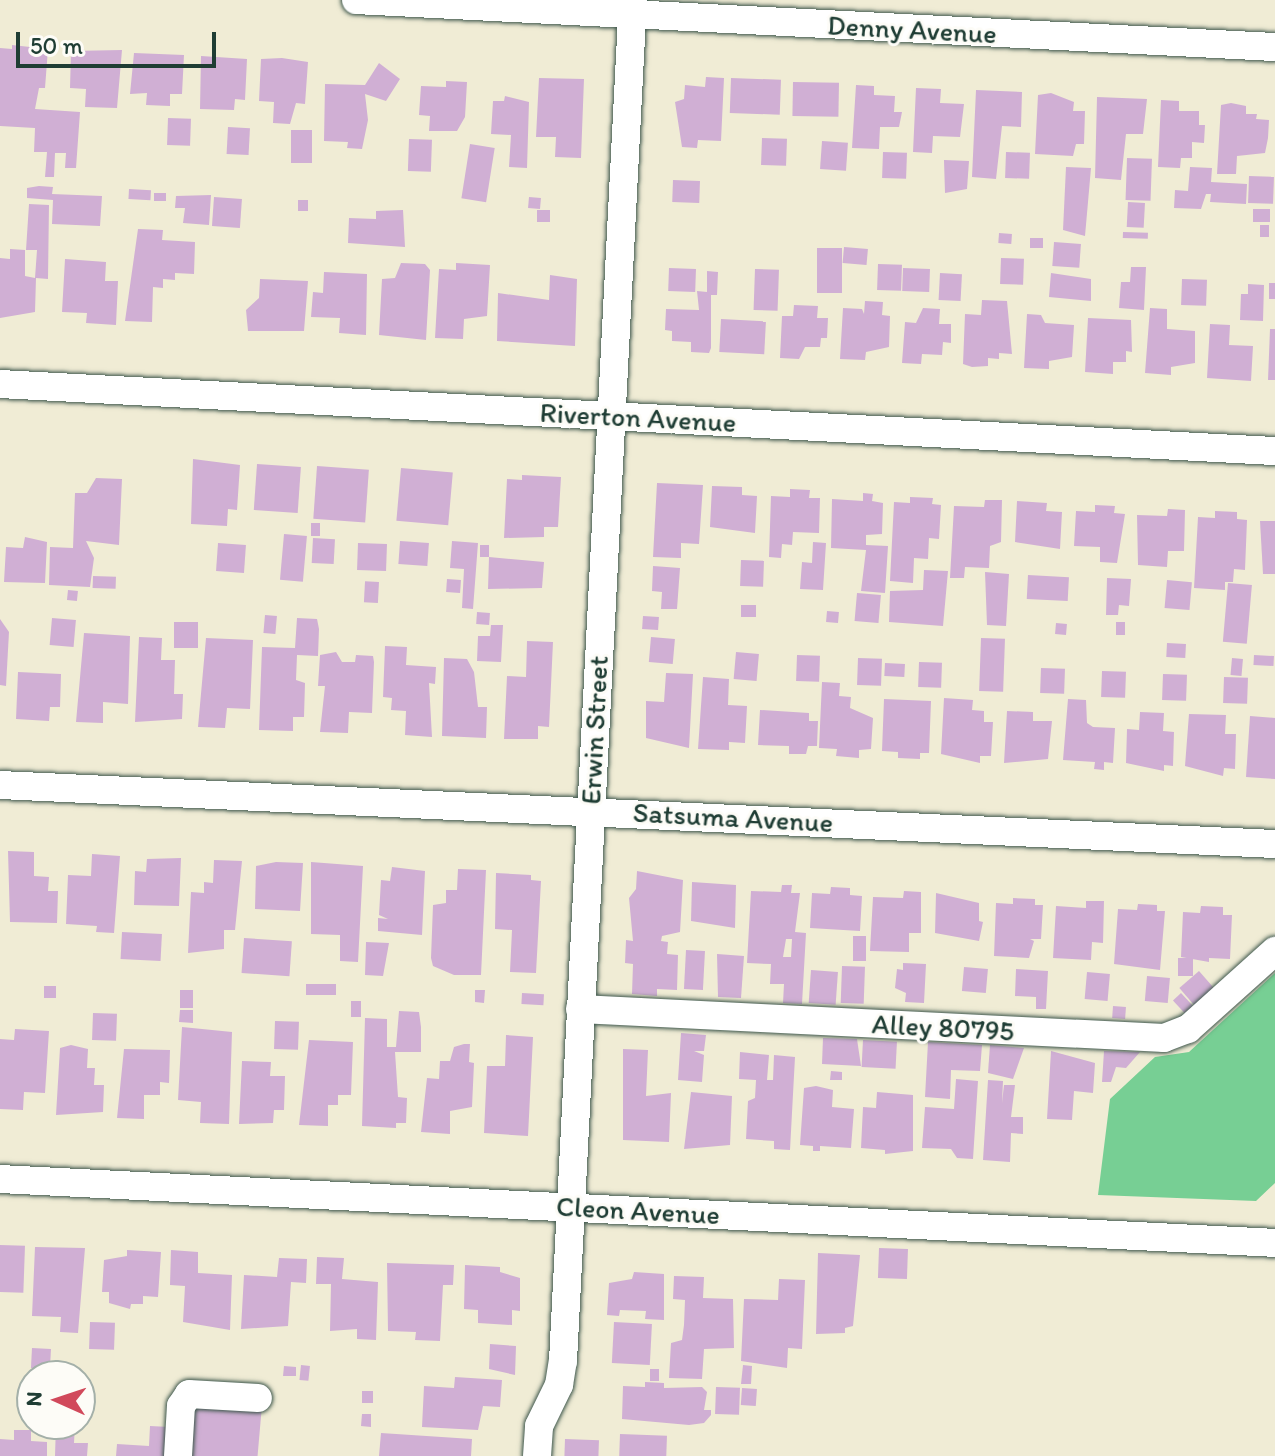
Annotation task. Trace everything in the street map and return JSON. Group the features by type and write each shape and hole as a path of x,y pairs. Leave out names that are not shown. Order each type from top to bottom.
{"street":[{"name":"Denny Avenue","path":"356,0 632,7 1275,47"},
{"name":"Erwin Street","path":"537,1456 539,1426 559,1385 563,1361 632,7"},
{"name":"Riverton Avenue","path":"0,384 1275,451"},
{"name":"Satsuma Avenue","path":"0,785 1275,844"},
{"name":"Alley 80795","path":"580,1009 1164,1038 1188,1029 1275,951"},
{"name":"Cleon Avenue","path":"0,1179 1275,1243"},
{"path":"178,1456 181,1406 189,1394 258,1398"}],"green space":[{"path":"1275,973 1275,1183 1256,1201 1098,1195 1110,1099 1155,1057 1189,1052"}],"building":[{"path":"12,45 48,49 45,88 39,88 35,109 80,112 76,168 65,168 66,153 55,153 54,177 45,177 47,152 34,152 35,128 0,126 0,48 12,49"},
{"path":"122,50 117,108 85,107 86,89 70,88 71,51"},
{"path":"134,53 184,55 182,94 170,94 170,106 146,105 147,93 130,94"},
{"path":"201,56 247,59 245,100 235,99 234,110 200,109"},
{"path":"261,59 308,62 305,104 296,103 290,124 273,123 274,102 259,101"},
{"path":"379,63 400,79 386,101 365,94 368,120 362,149 347,148 348,142 324,141 325,84 365,85"},
{"path":"706,77 724,78 721,141 698,140 697,148 682,147 675,102 684,99 685,85 705,87"},
{"path":"539,78 584,79 581,158 555,157 556,137 536,137"},
{"path":"731,78 781,80 780,115 730,113"},
{"path":"446,81 467,82 465,117 457,131 429,131 430,116 419,115 421,86 446,87"},
{"path":"793,82 839,83 838,117 792,116"},
{"path":"856,85 874,86 874,95 895,96 894,112 902,112 899,127 880,127 879,149 852,148"},
{"path":"916,88 941,89 940,103 964,104 960,137 933,136 932,153 913,152"},
{"path":"976,90 1022,92 1021,127 1002,126 996,179 972,177"},
{"path":"1051,93 1074,102 1073,111 1085,111 1084,144 1076,144 1073,156 1035,154 1038,95"},
{"path":"505,96 529,102 527,168 509,167 511,135 491,134 493,101 504,101"},
{"path":"1097,97 1147,99 1143,134 1126,134 1121,180 1095,178"},
{"path":"1161,100 1179,101 1179,111 1199,111 1199,125 1205,125 1204,143 1192,142 1192,158 1181,158 1180,168 1158,167"},
{"path":"1221,105 1246,106 1246,114 1257,114 1256,119 1269,120 1268,138 1265,153 1237,156 1236,174 1217,174"},
{"path":"168,118 191,119 190,146 167,145"},
{"path":"228,127 250,128 249,155 227,154"},
{"path":"291,130 312,130 312,163 291,163"},
{"path":"762,138 787,139 786,166 761,165"},
{"path":"409,139 432,140 431,172 408,171"},
{"path":"822,141 848,143 846,171 820,169"},
{"path":"470,144 495,148 486,202 461,198"},
{"path":"883,152 907,153 906,179 882,178"},
{"path":"1006,152 1030,153 1029,179 1005,178"},
{"path":"1127,158 1152,159 1151,201 1126,200"},
{"path":"944,160 969,161 967,189 945,193"},
{"path":"1066,167 1091,168 1085,236 1063,230"},
{"path":"1190,167 1212,168 1211,182 1247,184 1246,204 1210,202 1211,194 1206,194 1201,209 1174,208 1175,190 1188,191"},
{"path":"1249,176 1274,177 1273,204 1248,203"},
{"path":"673,180 700,181 699,203 672,202"},
{"path":"53,187 52,194 102,196 100,226 52,224 53,200 27,198 27,188"},
{"path":"129,189 151,190 150,200 128,199"},
{"path":"154,193 166,193 166,201 154,201"},
{"path":"211,195 209,225 183,223 185,208 175,208 176,196"},
{"path":"214,197 242,199 240,228 212,226"},
{"path":"529,197 541,198 540,209 528,208"},
{"path":"298,200 308,200 308,211 298,211"},
{"path":"1128,202 1145,203 1144,228 1127,227"},
{"path":"29,204 49,205 48,279 36,278 35,312 0,318 0,258 10,259 10,249 25,250 25,276 35,278 37,250 26,250"},
{"path":"1253,209 1270,209 1270,222 1253,222"},
{"path":"403,210 405,247 348,243 349,218 376,219 376,211"},
{"path":"537,210 550,210 550,222 537,222"},
{"path":"1260,225 1269,225 1269,237 1260,237"},
{"path":"138,229 163,230 162,240 195,242 194,274 175,273 175,280 163,279 163,288 153,287 152,322 125,321"},
{"path":"1123,232 1148,233 1148,239 1123,238"},
{"path":"999,233 1012,234 1011,244 998,243"},
{"path":"1030,238 1043,238 1043,248 1030,248"},
{"path":"1054,242 1081,244 1079,268 1052,266"},
{"path":"844,247 868,249 867,265 843,263"},
{"path":"817,248 842,248 842,293 817,293"},
{"path":"1001,258 1024,259 1023,285 1000,284"},
{"path":"65,259 106,262 105,281 118,281 116,325 86,323 87,313 62,312"},
{"path":"401,263 425,264 430,270 426,340 379,335 382,279 395,278"},
{"path":"456,263 490,265 487,316 464,319 463,339 435,338 439,269 456,270"},
{"path":"878,264 902,265 901,291 877,290"},
{"path":"1131,267 1146,267 1144,310 1119,308 1121,282 1130,282"},
{"path":"669,268 696,269 695,292 668,291"},
{"path":"903,268 930,269 929,292 902,291"},
{"path":"755,269 779,270 778,311 754,310"},
{"path":"707,271 718,272 717,295 711,295 711,348 709,353 691,352 691,342 672,341 672,331 665,330 666,309 699,310 697,291 707,292"},
{"path":"324,272 367,274 366,335 339,333 340,318 311,317 313,292 323,293"},
{"path":"940,273 962,274 961,301 939,300"},
{"path":"1051,273 1091,279 1091,301 1049,297"},
{"path":"550,275 577,279 575,346 497,341 498,293 549,300"},
{"path":"260,279 308,281 304,331 248,331 246,310 259,298"},
{"path":"1182,279 1207,280 1206,306 1181,305"},
{"path":"1269,283 1275,283 1275,299 1269,299"},
{"path":"1248,284 1264,285 1263,321 1240,320 1241,294 1248,294"},
{"path":"982,300 1007,301 1012,354 999,353 999,359 988,358 988,366 972,367 963,364 965,314 981,315"},
{"path":"865,301 883,302 882,315 890,316 889,347 866,352 865,360 840,359 843,308 862,309 864,314"},
{"path":"794,305 818,306 817,318 828,318 827,338 821,338 820,347 805,347 799,359 780,358 782,316 793,316"},
{"path":"923,308 940,309 939,324 951,324 951,343 943,342 942,355 922,354 921,364 902,363 905,322 916,323"},
{"path":"1150,308 1167,309 1167,329 1195,331 1195,363 1171,367 1171,375 1145,373"},
{"path":"1027,314 1041,315 1045,323 1074,325 1072,357 1049,361 1049,369 1024,368"},
{"path":"1088,318 1131,320 1132,352 1126,351 1126,362 1113,362 1113,374 1085,372"},
{"path":"721,319 766,321 764,354 719,352"},
{"path":"1210,324 1230,325 1229,345 1253,346 1251,381 1207,378"},
{"path":"1270,329 1275,329 1275,380 1268,380"},
{"path":"193,459 240,465 237,510 228,509 227,526 191,524"},
{"path":"257,464 301,467 298,513 254,510"},
{"path":"317,466 369,470 365,522 313,519"},
{"path":"401,468 453,473 448,525 396,521"},
{"path":"522,475 561,477 558,527 544,527 544,537 504,538 507,479 522,480"},
{"path":"96,478 122,479 119,545 86,541 94,558 90,587 49,585 50,547 73,548 75,493 87,493"},
{"path":"657,483 703,485 699,544 681,543 681,558 653,557"},
{"path":"712,486 742,487 742,495 757,496 755,533 710,527"},
{"path":"790,489 810,490 809,498 820,498 819,533 793,532 792,545 782,544 781,558 769,557 771,496 790,497"},
{"path":"863,493 873,494 872,501 883,503 882,534 866,535 866,545 888,546 885,593 861,591 866,550 831,548 832,499 863,501"},
{"path":"910,497 933,498 932,504 941,505 939,539 929,538 928,559 914,558 913,583 890,581 894,502 910,503"},
{"path":"985,500 1002,500 1001,542 990,546 989,568 965,567 964,578 950,578 954,506 984,507"},
{"path":"1017,501 1047,503 1046,511 1062,512 1060,549 1015,542"},
{"path":"1095,505 1115,506 1114,513 1125,514 1117,563 1100,562 1100,547 1074,546 1076,511 1095,512"},
{"path":"1168,509 1185,510 1184,551 1168,551 1167,567 1138,565 1137,515 1167,516"},
{"path":"1215,511 1237,512 1237,519 1247,520 1245,570 1234,569 1233,582 1225,582 1225,590 1194,588 1198,517 1215,518"},
{"path":"1260,521 1275,521 1275,574 1263,574"},
{"path":"311,523 320,523 320,536 311,536"},
{"path":"284,534 307,536 303,582 280,580"},
{"path":"25,537 47,542 45,583 4,582 6,547 23,548"},
{"path":"313,538 335,539 334,564 312,563"},
{"path":"400,541 429,543 427,566 398,564"},
{"path":"452,541 478,543 473,609 462,608 464,569 450,568"},
{"path":"813,542 826,543 823,590 800,589 802,562 812,563"},
{"path":"218,543 246,545 244,573 216,571"},
{"path":"358,543 387,544 386,571 357,570"},
{"path":"480,545 489,545 489,557 480,557"},
{"path":"489,557 544,562 542,588 488,589"},
{"path":"741,560 764,561 763,587 740,586"},
{"path":"653,566 680,568 677,609 661,609 662,592 652,591"},
{"path":"924,570 948,571 943,626 889,622 890,591 923,590"},
{"path":"985,572 1009,574 1006,626 987,625"},
{"path":"1028,575 1069,577 1068,601 1027,599"},
{"path":"93,576 116,577 116,589 93,588"},
{"path":"1107,578 1131,579 1129,606 1119,605 1118,615 1106,615"},
{"path":"447,579 461,580 460,593 446,592"},
{"path":"1167,580 1192,582 1189,610 1165,608"},
{"path":"365,581 379,582 378,603 364,602"},
{"path":"1228,583 1252,585 1247,644 1223,642"},
{"path":"68,590 78,591 77,601 67,600"},
{"path":"857,593 881,595 878,623 855,621"},
{"path":"741,605 756,605 756,617 741,617"},
{"path":"827,611 839,612 838,623 826,622"},
{"path":"477,612 490,613 489,625 476,624"},
{"path":"265,615 277,616 275,634 263,633"},
{"path":"643,616 659,617 658,630 642,629"},
{"path":"52,618 76,620 74,647 50,645"},
{"path":"297,618 317,619 319,629 318,656 297,655 296,680 305,683 304,717 293,717 293,731 259,730 262,647 295,648"},
{"path":"0,619 9,632 6,686 0,685"},
{"path":"174,622 198,622 198,648 174,648"},
{"path":"1116,622 1125,622 1125,635 1116,635"},
{"path":"1056,623 1067,624 1066,635 1055,634"},
{"path":"491,625 503,625 501,662 477,661 478,636 490,636"},
{"path":"84,633 130,636 128,704 103,702 103,723 76,722"},
{"path":"139,637 162,638 161,660 175,660 174,694 183,694 182,719 135,722"},
{"path":"651,637 675,639 673,664 649,662"},
{"path":"206,638 253,640 250,709 227,708 225,728 198,727"},
{"path":"981,638 1005,639 1003,692 979,691"},
{"path":"527,641 553,642 549,727 538,726 538,739 504,739 507,676 526,677"},
{"path":"1167,643 1186,644 1185,658 1166,657"},
{"path":"385,646 407,647 406,665 436,667 435,684 429,683 432,737 405,735 406,711 391,710 392,698 383,697"},
{"path":"336,652 342,662 355,662 356,655 373,656 374,662 372,713 349,712 348,733 320,732 325,686 318,686 320,655"},
{"path":"736,652 759,654 757,681 734,679"},
{"path":"797,655 820,656 819,682 796,681"},
{"path":"1254,655 1274,656 1273,666 1253,665"},
{"path":"444,658 467,659 474,672 478,707 487,707 486,738 442,736"},
{"path":"858,658 882,659 881,686 857,685"},
{"path":"1232,658 1243,659 1241,676 1231,675"},
{"path":"919,662 942,663 941,688 918,687"},
{"path":"885,663 905,664 904,677 884,676"},
{"path":"1041,668 1065,669 1064,694 1040,693"},
{"path":"1102,671 1126,672 1125,698 1101,697"},
{"path":"18,672 61,674 60,707 50,707 49,721 16,719"},
{"path":"666,673 693,674 689,748 646,738 646,701 664,702"},
{"path":"1163,674 1187,675 1186,701 1162,700"},
{"path":"703,677 729,679 728,705 747,706 745,743 729,742 729,750 698,749"},
{"path":"1224,677 1248,678 1247,704 1223,703"},
{"path":"822,682 840,683 839,696 851,697 850,708 873,718 871,749 859,750 859,758 836,756 837,749 819,748"},
{"path":"944,698 973,700 972,710 984,711 984,722 993,722 991,756 980,756 980,763 941,754"},
{"path":"884,699 931,701 929,753 920,753 920,759 898,758 898,752 882,751"},
{"path":"1068,699 1086,700 1087,723 1093,727 1115,728 1113,763 1104,762 1104,770 1094,769 1095,762 1063,760"},
{"path":"760,710 809,713 809,721 818,721 817,746 808,746 806,754 789,754 789,746 758,745"},
{"path":"1007,711 1033,712 1033,721 1052,721 1048,759 1004,763"},
{"path":"1140,712 1164,713 1163,731 1174,732 1173,766 1164,765 1164,771 1126,763 1127,729 1139,730"},
{"path":"1189,714 1226,715 1225,734 1236,734 1235,769 1224,768 1223,776 1185,766"},
{"path":"1250,716 1275,718 1275,779 1246,777"},
{"path":"8,851 34,852 34,876 49,877 48,891 58,891 57,923 10,922"},
{"path":"92,854 120,856 114,933 96,932 97,926 66,924 68,875 91,876"},
{"path":"181,858 179,906 134,905 135,871 146,872 147,859"},
{"path":"214,860 242,861 235,930 224,930 224,949 188,953 191,892 204,893 204,882 213,883"},
{"path":"276,862 303,863 300,911 255,909 256,866"},
{"path":"311,862 363,866 358,962 340,961 340,935 311,934"},
{"path":"392,867 425,871 422,935 378,931 378,918 388,919 379,915 381,880 390,881"},
{"path":"458,869 486,870 481,975 454,975 433,966 431,958 433,905 446,903 446,890 457,890"},
{"path":"637,871 683,880 680,932 662,936 661,941 668,942 667,954 678,955 677,990 657,989 657,996 632,994 633,964 625,963 626,940 633,941 629,898 636,889"},
{"path":"496,873 531,875 531,880 541,881 536,973 510,972 512,930 495,929"},
{"path":"692,882 736,885 735,928 691,921"},
{"path":"782,885 792,885 791,893 800,893 795,932 806,933 802,1004 783,1003 784,984 770,984 771,964 747,963 751,891 781,892","holes":["786,939 792,939 791,957 783,957"]},
{"path":"831,887 850,888 850,895 862,896 860,931 810,928 812,893 830,894"},
{"path":"904,891 921,892 921,933 909,933 909,952 870,951 873,897 903,898"},
{"path":"936,893 979,903 979,921 983,922 979,941 935,933"},
{"path":"1013,898 1035,899 1035,905 1043,905 1041,939 1030,939 1034,941 1029,958 994,956 996,903 1013,904"},
{"path":"1086,901 1104,901 1103,943 1092,942 1091,960 1053,958 1056,906 1086,908"},
{"path":"1138,904 1157,905 1157,911 1165,911 1160,970 1114,964 1118,909 1137,910"},
{"path":"1201,906 1223,907 1223,915 1232,915 1230,959 1209,958 1209,962 1181,957 1183,912 1200,913"},
{"path":"122,932 162,934 161,961 121,959"},
{"path":"853,936 866,936 866,961 853,961"},
{"path":"244,938 292,941 289,976 242,973"},
{"path":"366,942 389,943 383,976 365,975"},
{"path":"686,950 705,951 703,990 684,989"},
{"path":"717,954 744,956 741,998 718,997"},
{"path":"1178,958 1193,958 1193,976 1178,976"},
{"path":"903,963 926,964 924,1003 905,1002 906,993 895,988 897,969 903,970"},
{"path":"842,966 865,967 864,1004 841,1003"},
{"path":"964,967 988,969 986,993 962,991"},
{"path":"1016,969 1048,971 1046,1009 1036,1009 1036,997 1015,996"},
{"path":"811,970 838,972 836,1005 809,1003"},
{"path":"1199,971 1214,988 1194,1005 1179,988"},
{"path":"1087,972 1110,974 1108,1001 1085,999"},
{"path":"1147,976 1170,978 1168,1003 1145,1001"},
{"path":"306,984 336,984 336,995 306,995"},
{"path":"44,986 56,986 56,998 44,998"},
{"path":"180,990 193,990 193,1008 180,1008"},
{"path":"475,990 485,990 484,1003 475,1002"},
{"path":"522,993 544,994 543,1005 521,1004"},
{"path":"1181,993 1193,1006 1185,1014 1173,1001"},
{"path":"351,1001 361,1001 361,1017 351,1017"},
{"path":"1113,1006 1126,1007 1125,1019 1112,1018"},
{"path":"180,1010 193,1010 193,1023 179,1022"},
{"path":"399,1011 419,1012 421,1027 421,1052 395,1052 398,1097 407,1098 406,1123 396,1123 396,1128 362,1126 365,1018 387,1019 387,1047 396,1047"},
{"path":"93,1013 117,1014 116,1041 92,1040"},
{"path":"275,1021 299,1022 298,1050 274,1049"},
{"path":"182,1027 232,1032 229,1124 200,1123 201,1102 178,1100"},
{"path":"15,1029 49,1031 45,1093 24,1092 23,1110 0,1109 0,1039 14,1040"},
{"path":"681,1033 706,1035 704,1051 694,1051 704,1055 702,1082 678,1080"},
{"path":"506,1035 533,1037 528,1136 484,1133 487,1066 505,1066"},
{"path":"823,1038 857,1039 861,1066 822,1064"},
{"path":"309,1040 353,1042 351,1095 338,1095 338,1105 328,1105 328,1126 299,1125"},
{"path":"863,1040 897,1042 896,1069 862,1067"},
{"path":"928,1042 982,1045 980,1071 951,1070 950,1099 925,1097"},
{"path":"470,1044 469,1062 474,1063 472,1107 450,1111 450,1134 421,1132 427,1078 439,1079 440,1061 450,1061 454,1047"},
{"path":"71,1045 88,1049 87,1068 95,1068 94,1085 104,1085 103,1112 56,1115 60,1048"},
{"path":"990,1045 1024,1048 1013,1079 988,1073"},
{"path":"124,1049 170,1050 169,1083 160,1082 160,1095 144,1095 144,1119 117,1118"},
{"path":"623,1049 648,1050 646,1096 671,1093 669,1142 623,1140"},
{"path":"1051,1051 1095,1063 1093,1093 1074,1091 1072,1120 1047,1119"},
{"path":"1104,1051 1140,1052 1126,1068 1116,1067 1111,1082 1102,1082"},
{"path":"740,1052 769,1055 767,1080 773,1080 774,1055 795,1057 790,1150 774,1149 774,1141 746,1139 748,1101 755,1098 756,1080 739,1079"},
{"path":"242,1061 271,1062 270,1076 285,1076 284,1110 274,1110 273,1123 239,1124"},
{"path":"831,1071 842,1072 842,1080 830,1080"},
{"path":"956,1079 978,1081 973,1159 957,1158 951,1149 922,1148 925,1107 954,1109"},
{"path":"988,1080 1003,1081 1002,1103 1004,1085 1015,1085 1011,1117 1023,1117 1023,1134 1011,1133 1010,1162 983,1160"},
{"path":"816,1086 833,1090 832,1107 854,1109 851,1148 820,1146 820,1151 813,1151 813,1146 800,1145 804,1088"},
{"path":"691,1092 732,1096 730,1145 684,1149"},
{"path":"877,1092 913,1095 913,1151 885,1154 885,1150 861,1148 863,1107 876,1108"},
{"path":"0,1245 25,1246 23,1293 0,1292"},
{"path":"35,1247 85,1248 78,1333 60,1332 61,1317 32,1316"},
{"path":"879,1248 908,1249 907,1279 878,1278"},
{"path":"127,1250 161,1252 158,1297 143,1296 143,1304 131,1304 130,1309 109,1303 109,1292 102,1292 104,1260 127,1256"},
{"path":"171,1250 198,1252 198,1273 232,1275 230,1330 183,1322 185,1286 170,1285"},
{"path":"818,1253 860,1255 853,1326 845,1328 845,1333 816,1334"},
{"path":"317,1257 344,1258 342,1279 378,1282 376,1340 357,1339 357,1329 330,1331 331,1284 316,1284"},
{"path":"279,1258 307,1259 306,1283 291,1282 288,1326 241,1329 244,1275 277,1277"},
{"path":"387,1263 454,1265 453,1285 443,1285 440,1341 415,1340 416,1332 388,1331"},
{"path":"465,1265 500,1267 500,1272 520,1278 520,1311 512,1310 512,1325 478,1323 478,1310 464,1309"},
{"path":"634,1272 664,1274 664,1320 645,1319 646,1311 620,1310 619,1316 607,1315 609,1283 632,1279"},
{"path":"674,1276 704,1277 703,1298 733,1299 734,1348 704,1349 702,1379 669,1378 671,1343 682,1340 684,1325 685,1300 673,1299"},
{"path":"779,1279 805,1280 802,1349 788,1348 787,1368 741,1361 744,1299 778,1300"},
{"path":"90,1322 115,1323 114,1350 89,1349"},
{"path":"614,1322 652,1324 650,1365 612,1363"},
{"path":"490,1344 516,1346 515,1375 489,1369"},
{"path":"32,1348 51,1349 50,1360 31,1360"},
{"path":"301,1365 310,1366 308,1381 299,1380"},
{"path":"743,1365 752,1366 751,1384 741,1384"},
{"path":"284,1366 296,1367 296,1376 283,1376"},
{"path":"650,1369 659,1369 659,1381 650,1381"},
{"path":"455,1377 502,1380 500,1407 483,1406 478,1430 422,1427 424,1386 454,1388"},
{"path":"645,1382 664,1383 664,1388 702,1387 707,1392 704,1410 711,1410 711,1415 704,1423 689,1425 622,1419 623,1386 645,1387"},
{"path":"716,1387 740,1388 739,1415 715,1414"},
{"path":"742,1388 757,1389 756,1406 741,1405"},
{"path":"362,1391 373,1391 373,1403 362,1403"},
{"path":"187,1402 262,1409 258,1456 182,1456"},
{"path":"362,1414 371,1414 371,1427 361,1426"},
{"path":"150,1426 170,1427 169,1456 116,1456 117,1444 149,1446"},
{"path":"16,1430 16,1440 47,1442 47,1456 0,1456 0,1439 14,1440"},
{"path":"381,1433 472,1439 471,1456 379,1456"},
{"path":"620,1434 667,1436 666,1456 619,1456"},
{"path":"565,1439 599,1440 598,1456 564,1456"},
{"path":"56,1440 88,1443 87,1456 55,1456"}]}
